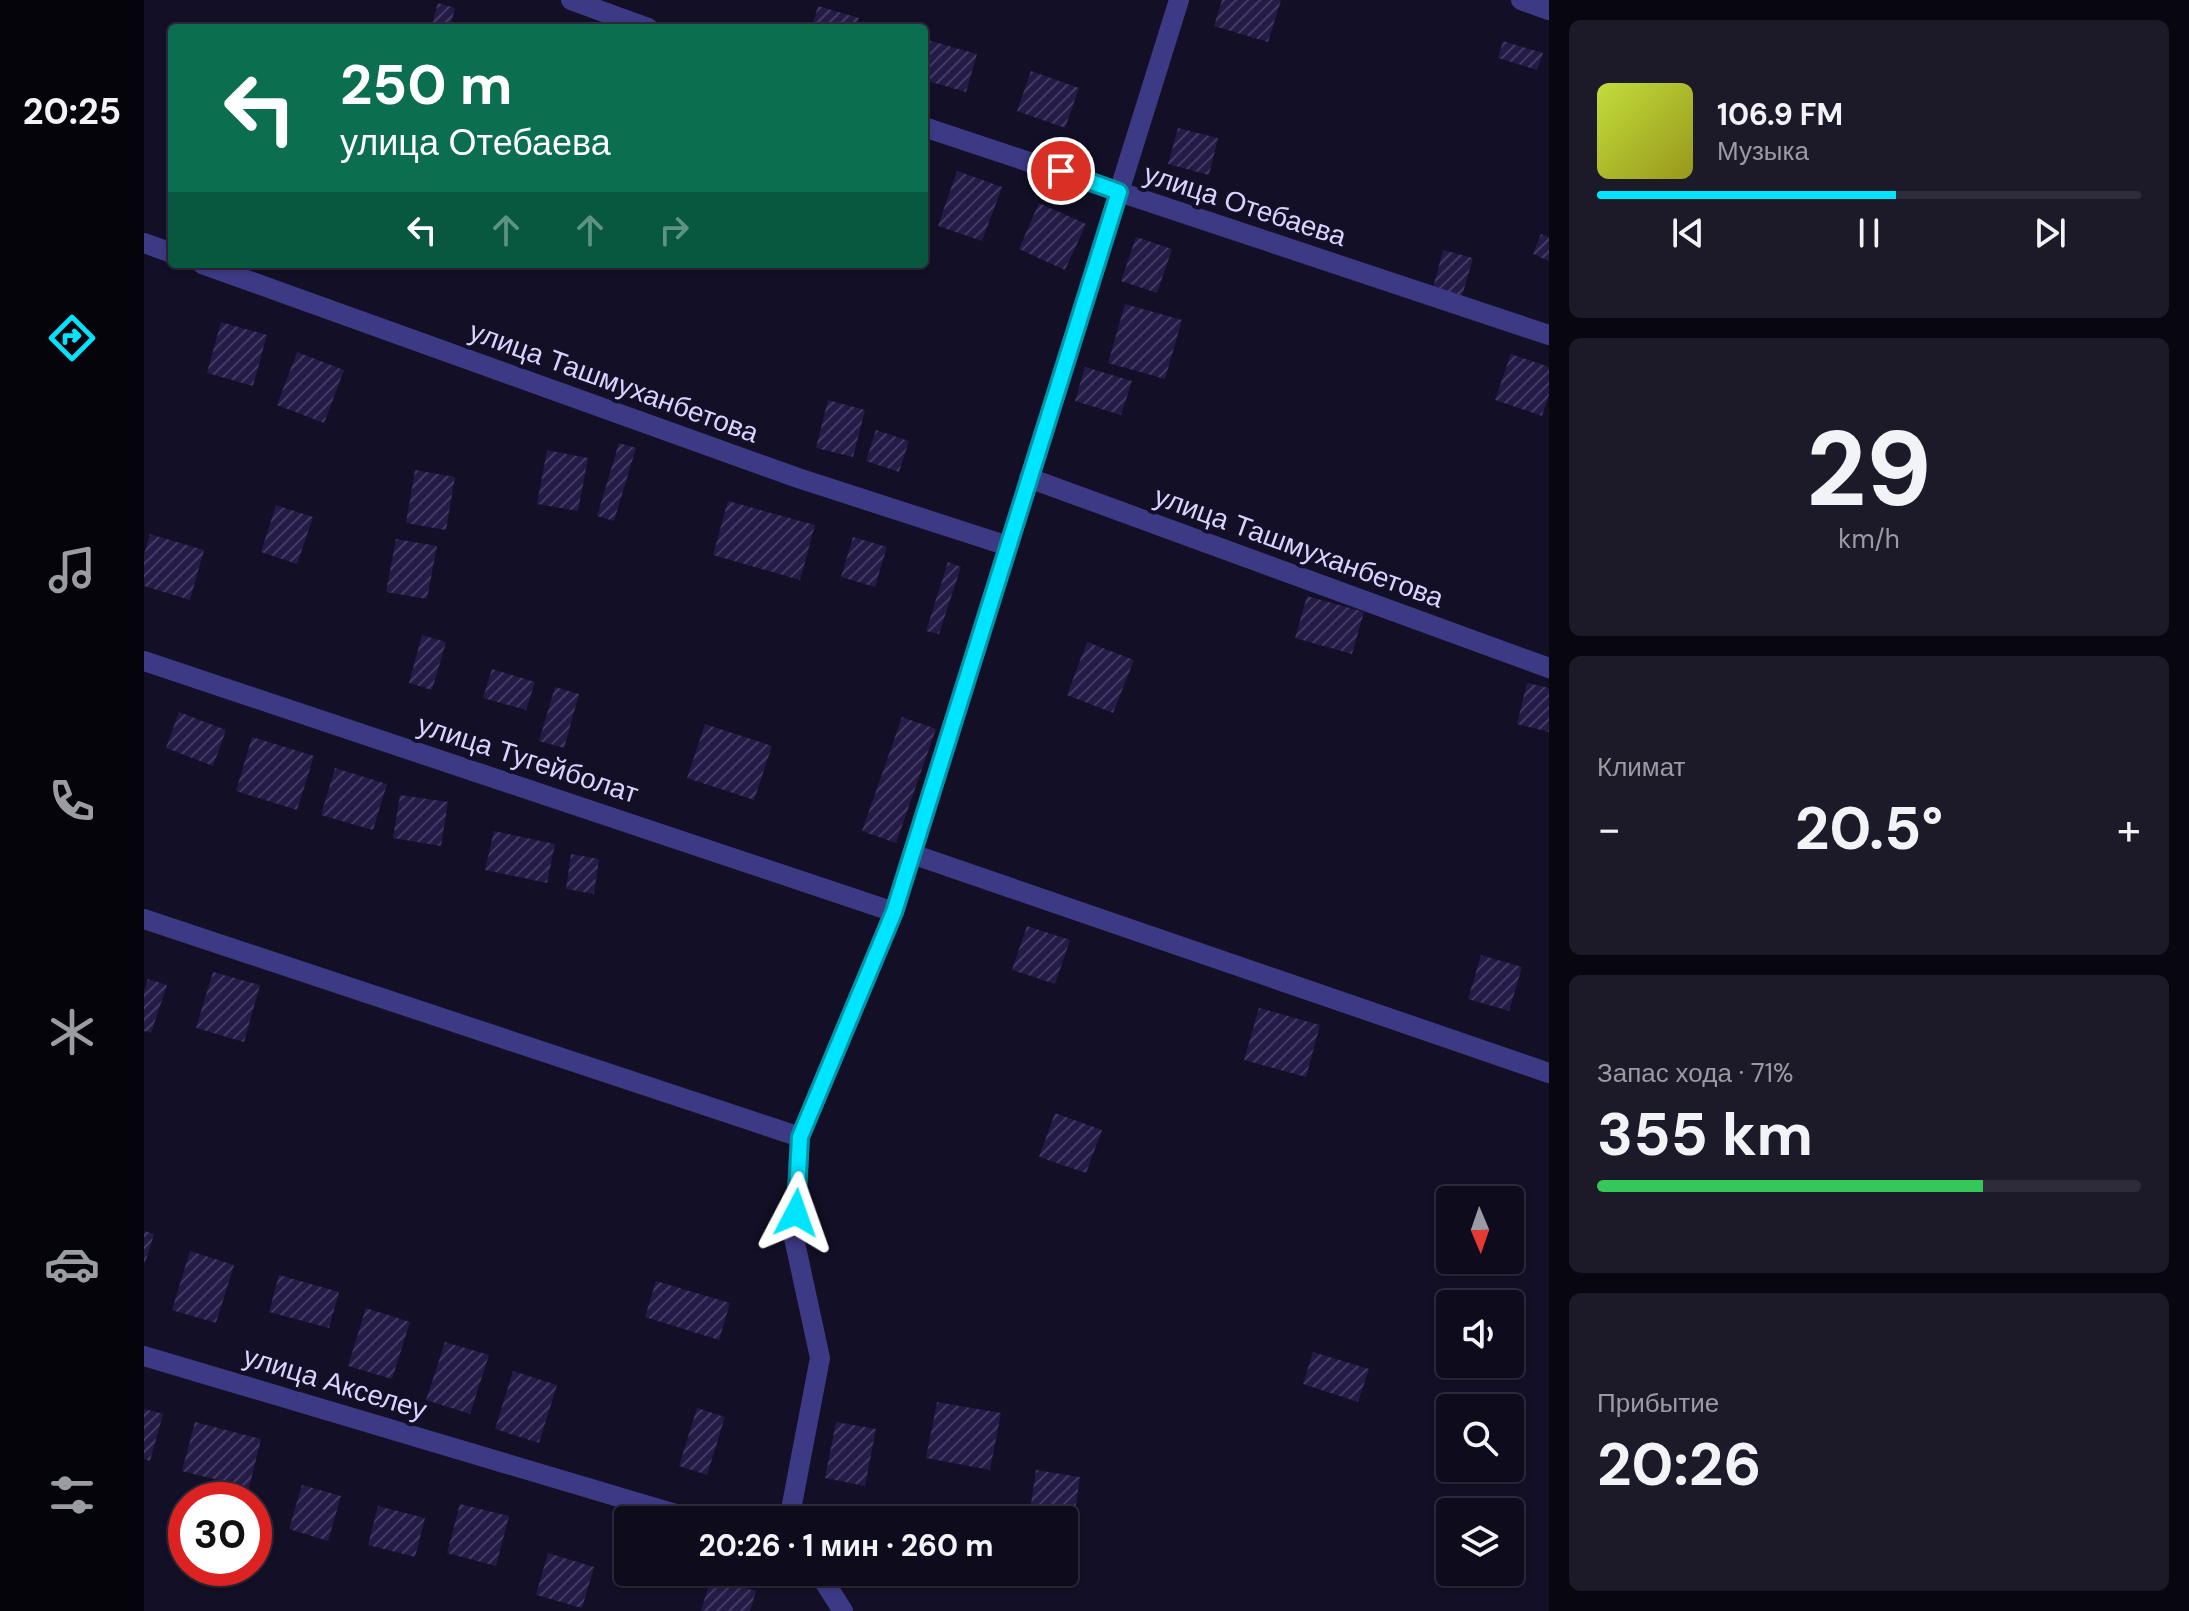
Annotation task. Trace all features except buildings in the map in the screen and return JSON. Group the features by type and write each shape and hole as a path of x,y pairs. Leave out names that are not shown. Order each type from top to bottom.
{"street":[{"path":"571,0 637,24"},
{"path":"792,1506 820,1358 794,1238 800,1137 894,912 1179,0"},
{"path":"1521,0 1549,10"},
{"name":"улица Отебаева","path":"928,128 1549,335"},
{"path":"144,243 168,252"},
{"name":"улица Ташмуханбетова","path":"213,268 798,478 1008,546"},
{"name":"улица Ташмуханбетова","path":"1029,478 1549,668"},
{"name":"улица Тугейболат","path":"144,661 894,912"},
{"path":"912,854 1549,1073"},
{"path":"144,919 800,1137"},
{"name":"улица Акселеу","path":"144,1356 649,1506"},
{"path":"827,1586 843,1611"}],"route":[{"path":"796,1213 800,1137 894,912 1119,192 1061,171"}]}
